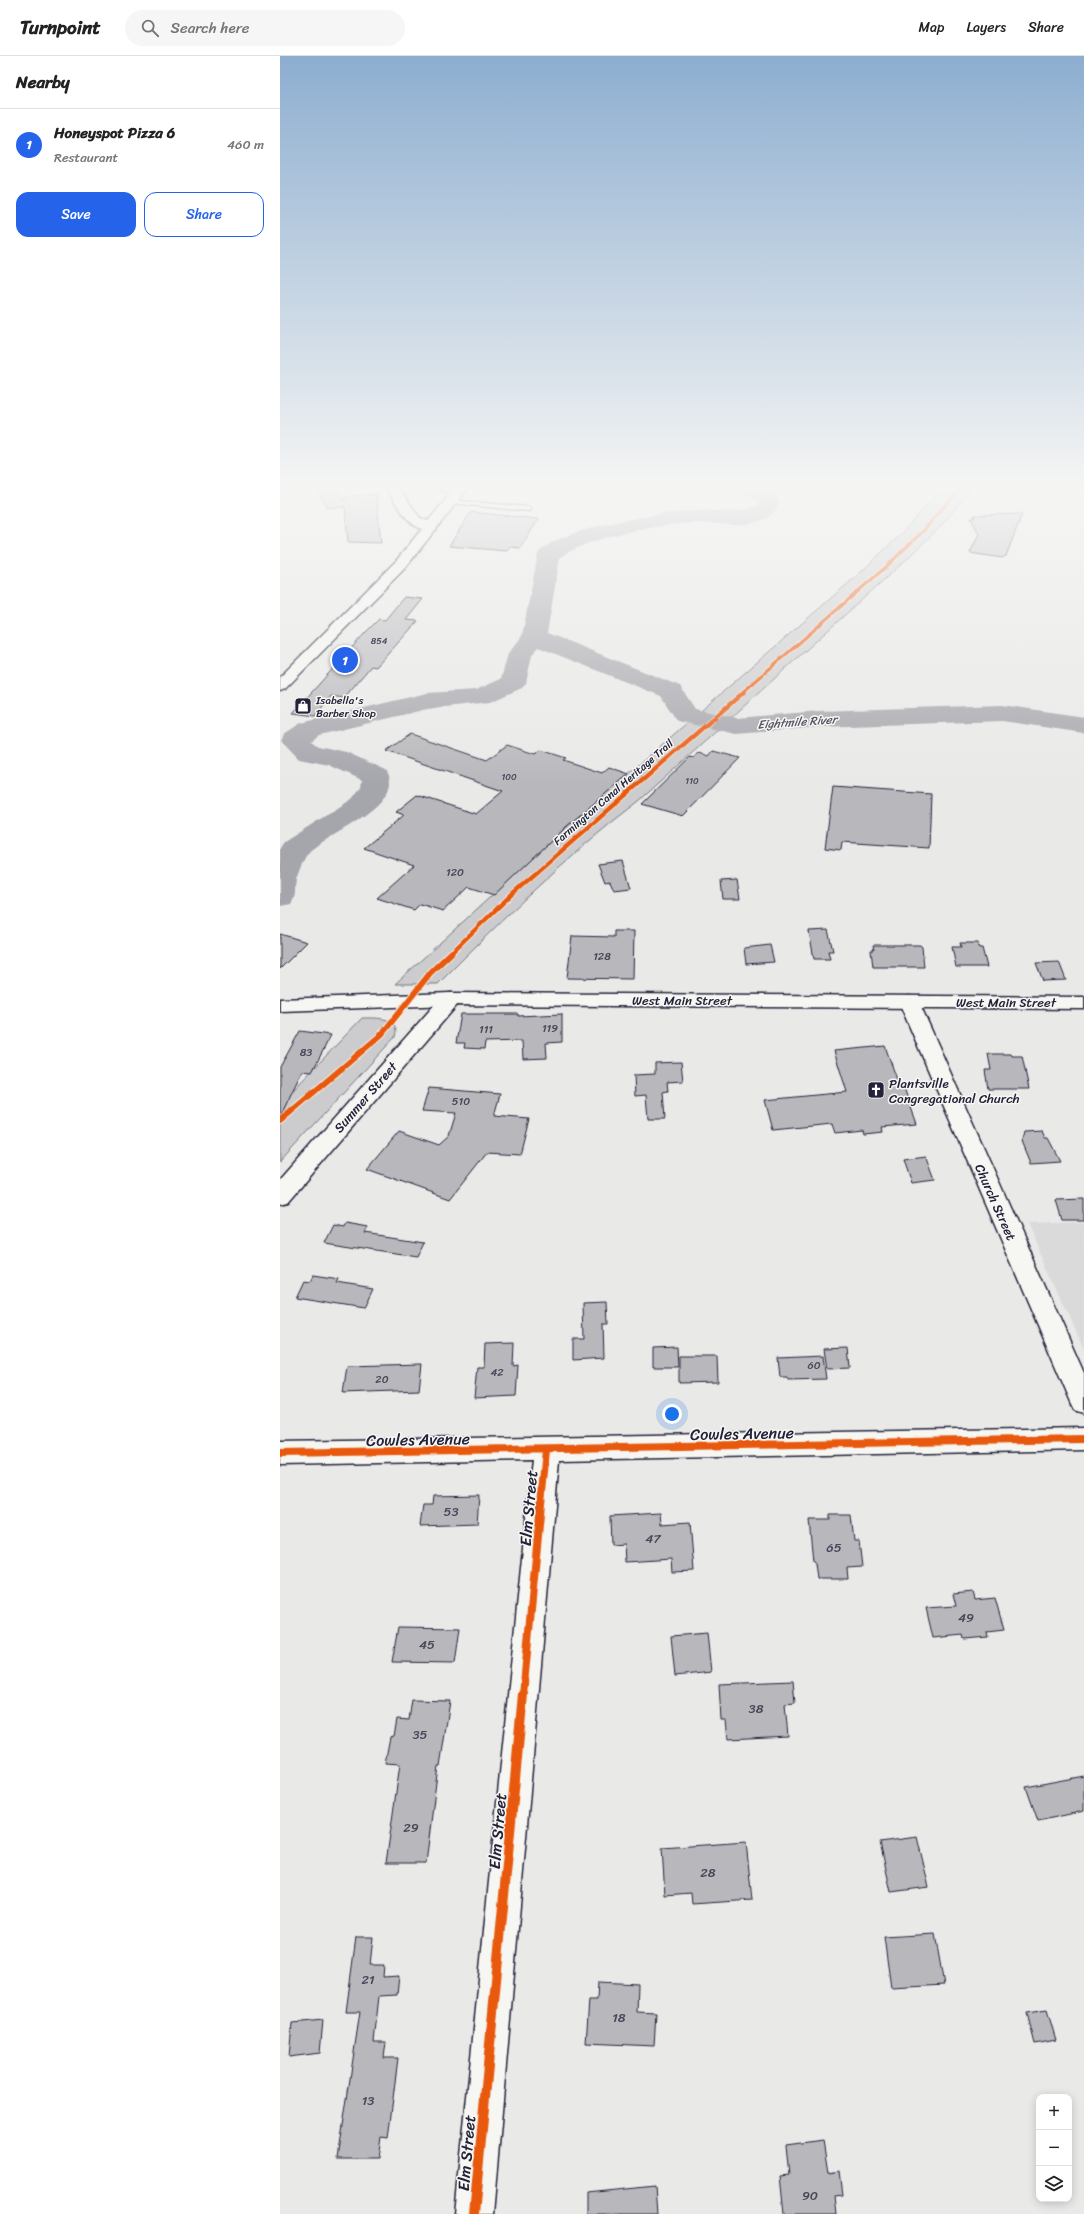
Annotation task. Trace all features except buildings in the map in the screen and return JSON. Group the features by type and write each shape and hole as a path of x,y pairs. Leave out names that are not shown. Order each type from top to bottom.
{"main road":[{"path":"280,686 381,584"},
{"name":"West Main Street","path":"280,1005 451,999 1084,1003"},
{"name":"Summer Street","path":"280,1196 306,1164 451,999"},
{"name":"Church Street","path":"909,1002 1084,1402"},
{"name":"Cowles Avenue","path":"280,1454 1084,1439"},
{"name":"Elm Street","path":"474,2214 546,1450"}],"shaded area":[{"path":"848,584 880,584 639,801 560,866 510,912 438,984 395,984 559,834"},
{"path":"362,1018 380,1018 391,1022 396,1030 395,1037 280,1162 280,1104"},
{"path":"1084,1222 1084,1349 1027,1224"}],"waterway":[{"path":"534,637 544,584"},
{"path":"280,897 281,880 295,848 362,805 375,788 376,776 336,758 309,753 294,740 310,729 427,701 481,697 513,683 520,654 534,637"},
{"name":"Eightmile River","path":"534,637 671,691 686,715 737,726 819,719 1002,713 1084,725"}],"cycle path":[{"name":"Farmington Canal Heritage Trail","path":"280,1121 382,1034 431,972 512,894 867,584"},
{"path":"280,1453 1084,1439"},
{"path":"474,2214 546,1450"}],"place":[{"name":"Honeyspot Pizza 6","path":"345,660"},
{"name":"Isabella's Barber Shop","path":"303,706"},
{"name":"Plantsville Congregational Church","path":"876,1090"}]}
